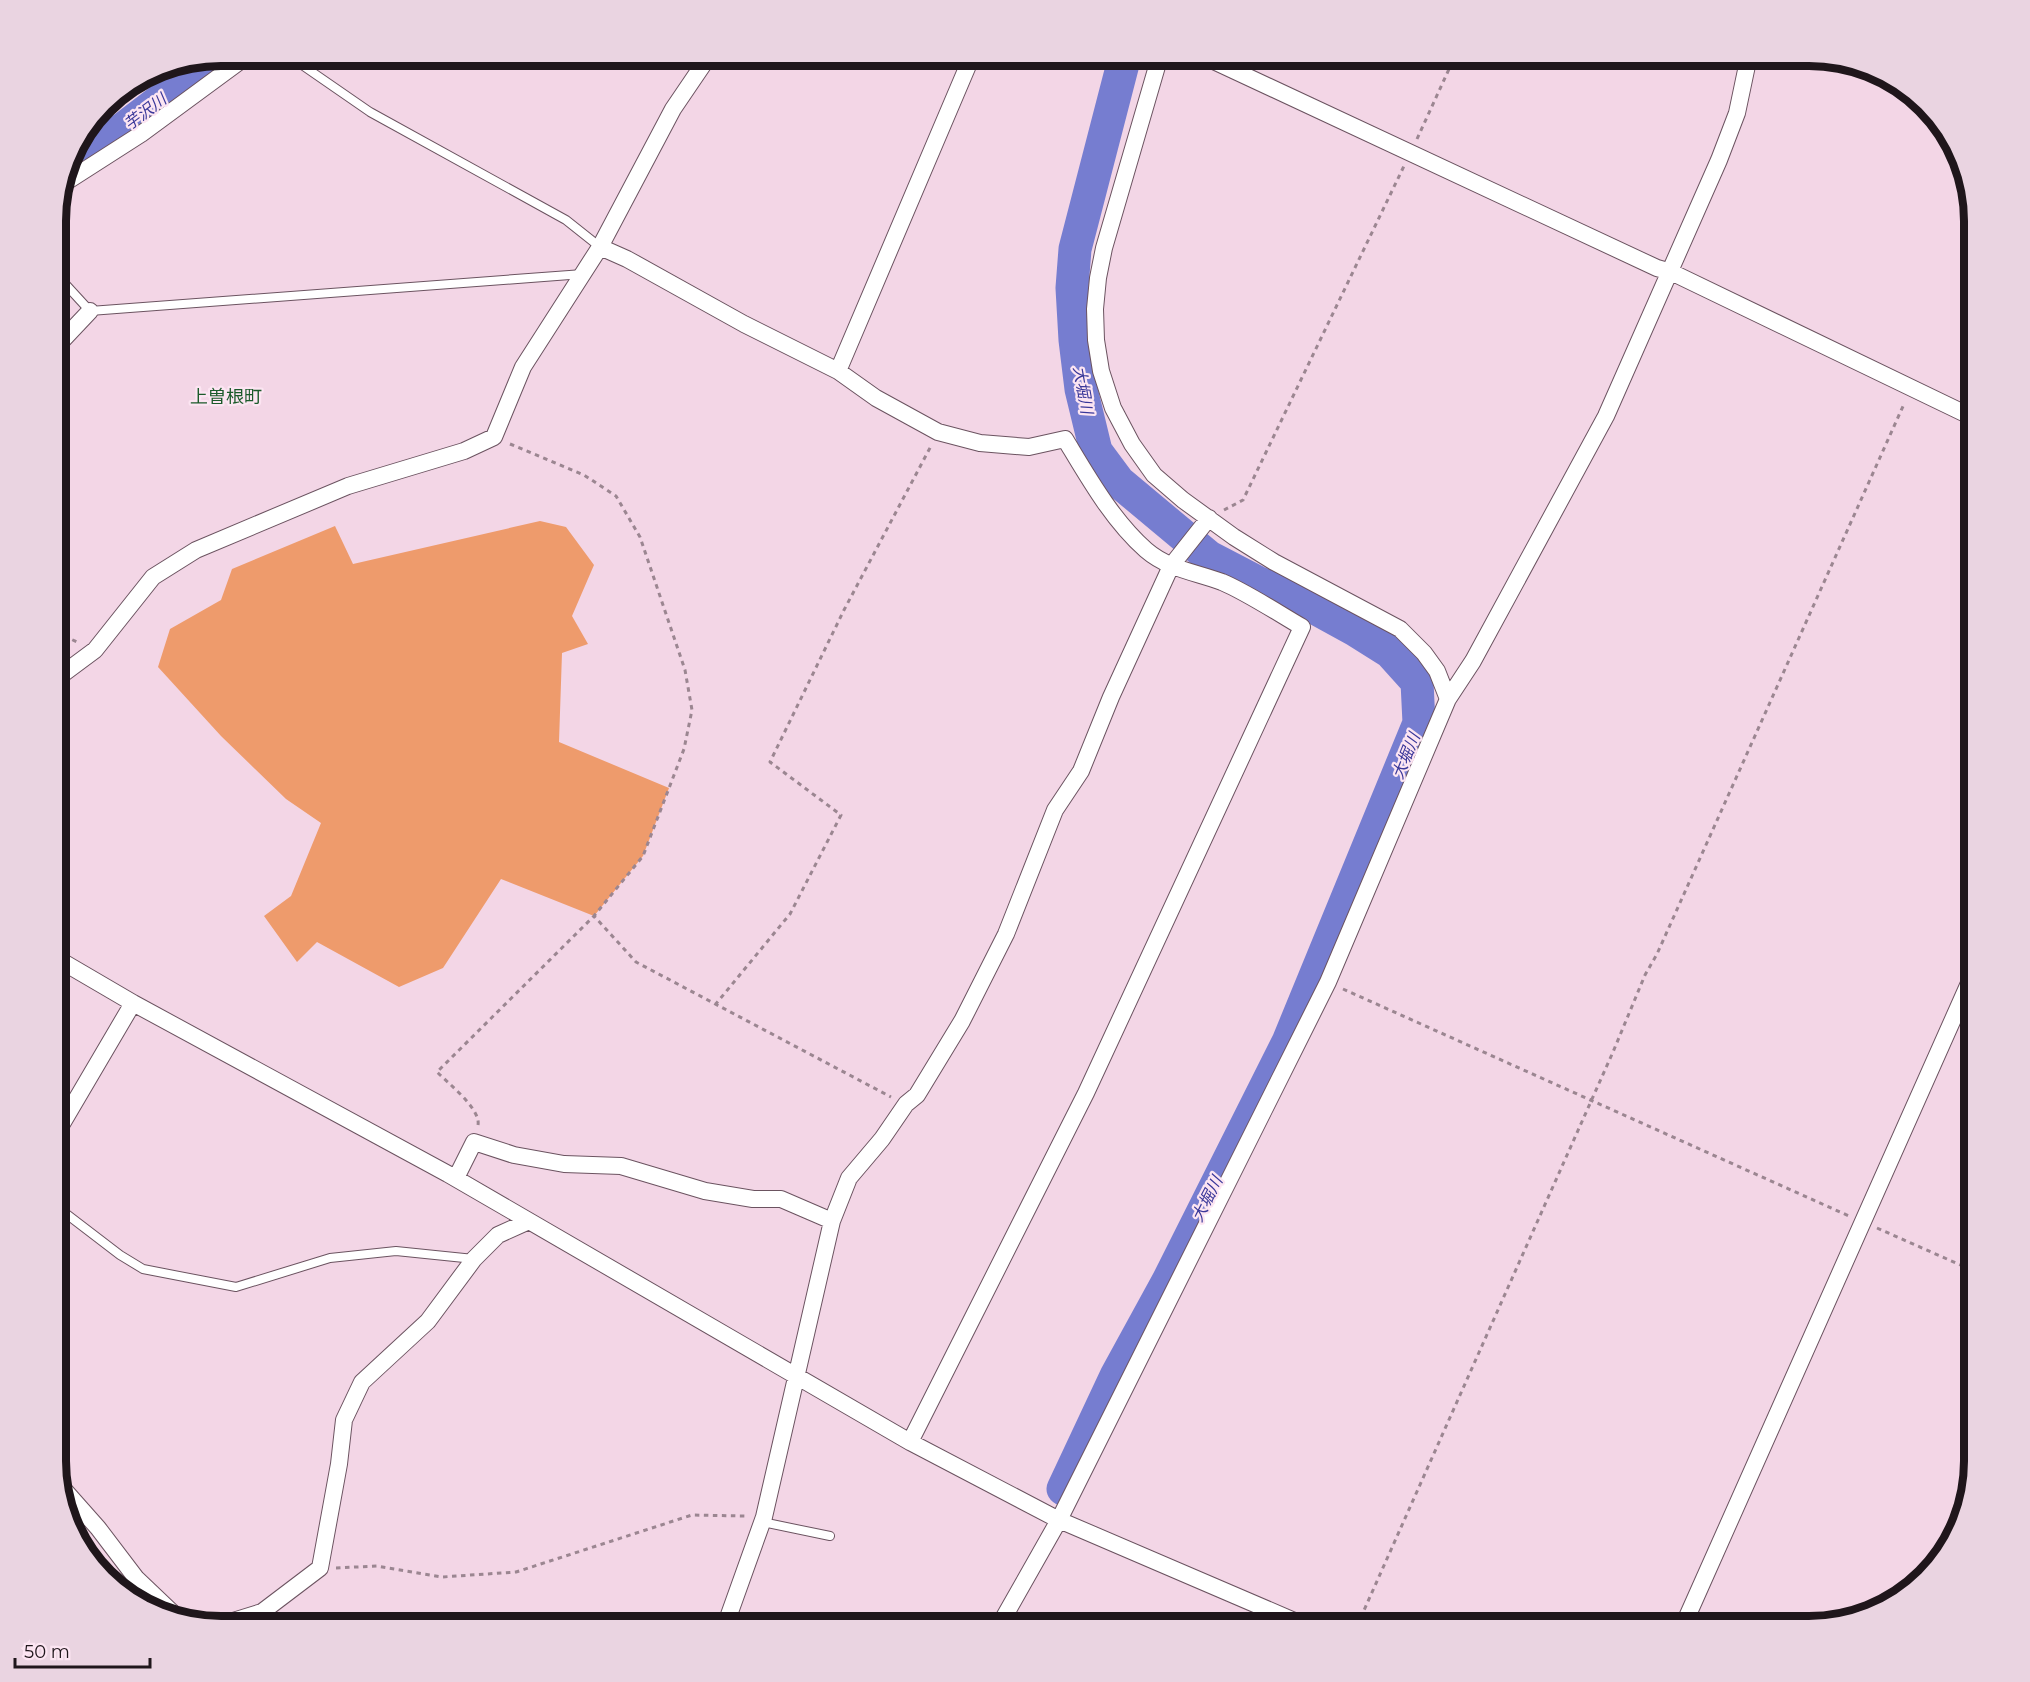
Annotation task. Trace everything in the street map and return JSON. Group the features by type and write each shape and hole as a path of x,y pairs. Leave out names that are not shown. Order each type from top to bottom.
{"street":[{"path":"72,178 141,134 233,66"},
{"path":"66,672 95,650 153,577 196,550 348,486 465,451 494,437 523,367 600,247 673,109 702,66"},
{"path":"838,370 968,66"},
{"path":"1157,66 1104,248 1098,279 1095,309 1096,340 1101,371 1113,408 1132,444 1154,475 1234,537 1274,562 1400,629 1424,653 1437,671 1448,699"},
{"path":"1225,66 1657,268 1671,272 1964,413"},
{"path":"1005,1616 1059,1520 1328,982 1448,699 1473,661 1606,416 1719,160 1737,113 1747,66"},
{"path":"600,247 627,259 744,324 838,370 876,398 938,432 980,443 1029,447 1065,439 1095,488 1146,550 1172,566 1224,583 1302,627 1086,1093 910,1442"},
{"path":"66,336 90,311"},
{"path":"729,1616 763,1519 832,1221 849,1178 882,1139 906,1104 917,1095 962,1021 1006,934 1055,810 1081,771 1111,698 1172,566 1208,519"},
{"path":"66,964 133,1003 456,1178 910,1442 1059,1520 1283,1616"},
{"path":"1687,1616 1964,995"},
{"path":"66,1117 133,1003"},
{"path":"456,1178 474,1142 514,1155 564,1164 621,1166 715,1192 753,1199 781,1199 832,1221"},
{"path":"249,1616 261,1612 320,1568 339,1464 344,1420 362,1382 428,1321 474,1259 498,1235 530,1221"},
{"path":"70,1497 98,1528 136,1578 165,1605"}],"lane":[{"path":"303,66 370,112 566,220 600,247"},
{"path":"66,285 90,311 583,274"},
{"path":"66,1214 120,1255 143,1269 236,1287 330,1258 396,1251 474,1259"},
{"path":"763,1519 830,1536"}],"path":[{"path":"1208,519 1243,500 1450,66"},
{"path":"1361,1616 1645,975 1662,943 1911,389"},
{"path":"715,1005 790,914 841,815 770,762 844,610 938,432"},
{"path":"474,1142 479,1119 475,1110 437,1072 594,916 643,856 684,749 692,710 685,670 640,537 616,496 584,475 494,437"},
{"path":"594,916 636,962 906,1104"},
{"path":"1328,982 1964,1267"},
{"path":"320,1568 377,1566 442,1577 516,1572 692,1515 763,1519"}],"shaded area":[{"path":"540,521 566,527 594,565 572,616 588,644 562,653 559,742 669,788 643,856 594,916 501,879 443,968 399,987 317,942 297,962 264,916 291,896 321,823 286,799 221,736 158,667 170,629 221,600 232,569 335,526 353,564"}],"waterway":[{"name":"大堀川","path":"1063,1489 1116,1376 1168,1281 1288,1042 1419,723 1417,682 1390,652 1304,602 1257,582 1209,557 1119,482 1096,451 1081,389 1072,288 1075,249 1122,66"},
{"name":"芋沢川","path":"81,155 108,140 203,67"}],"district":[{"name":"上曽根町","path":"226,397"}]}
